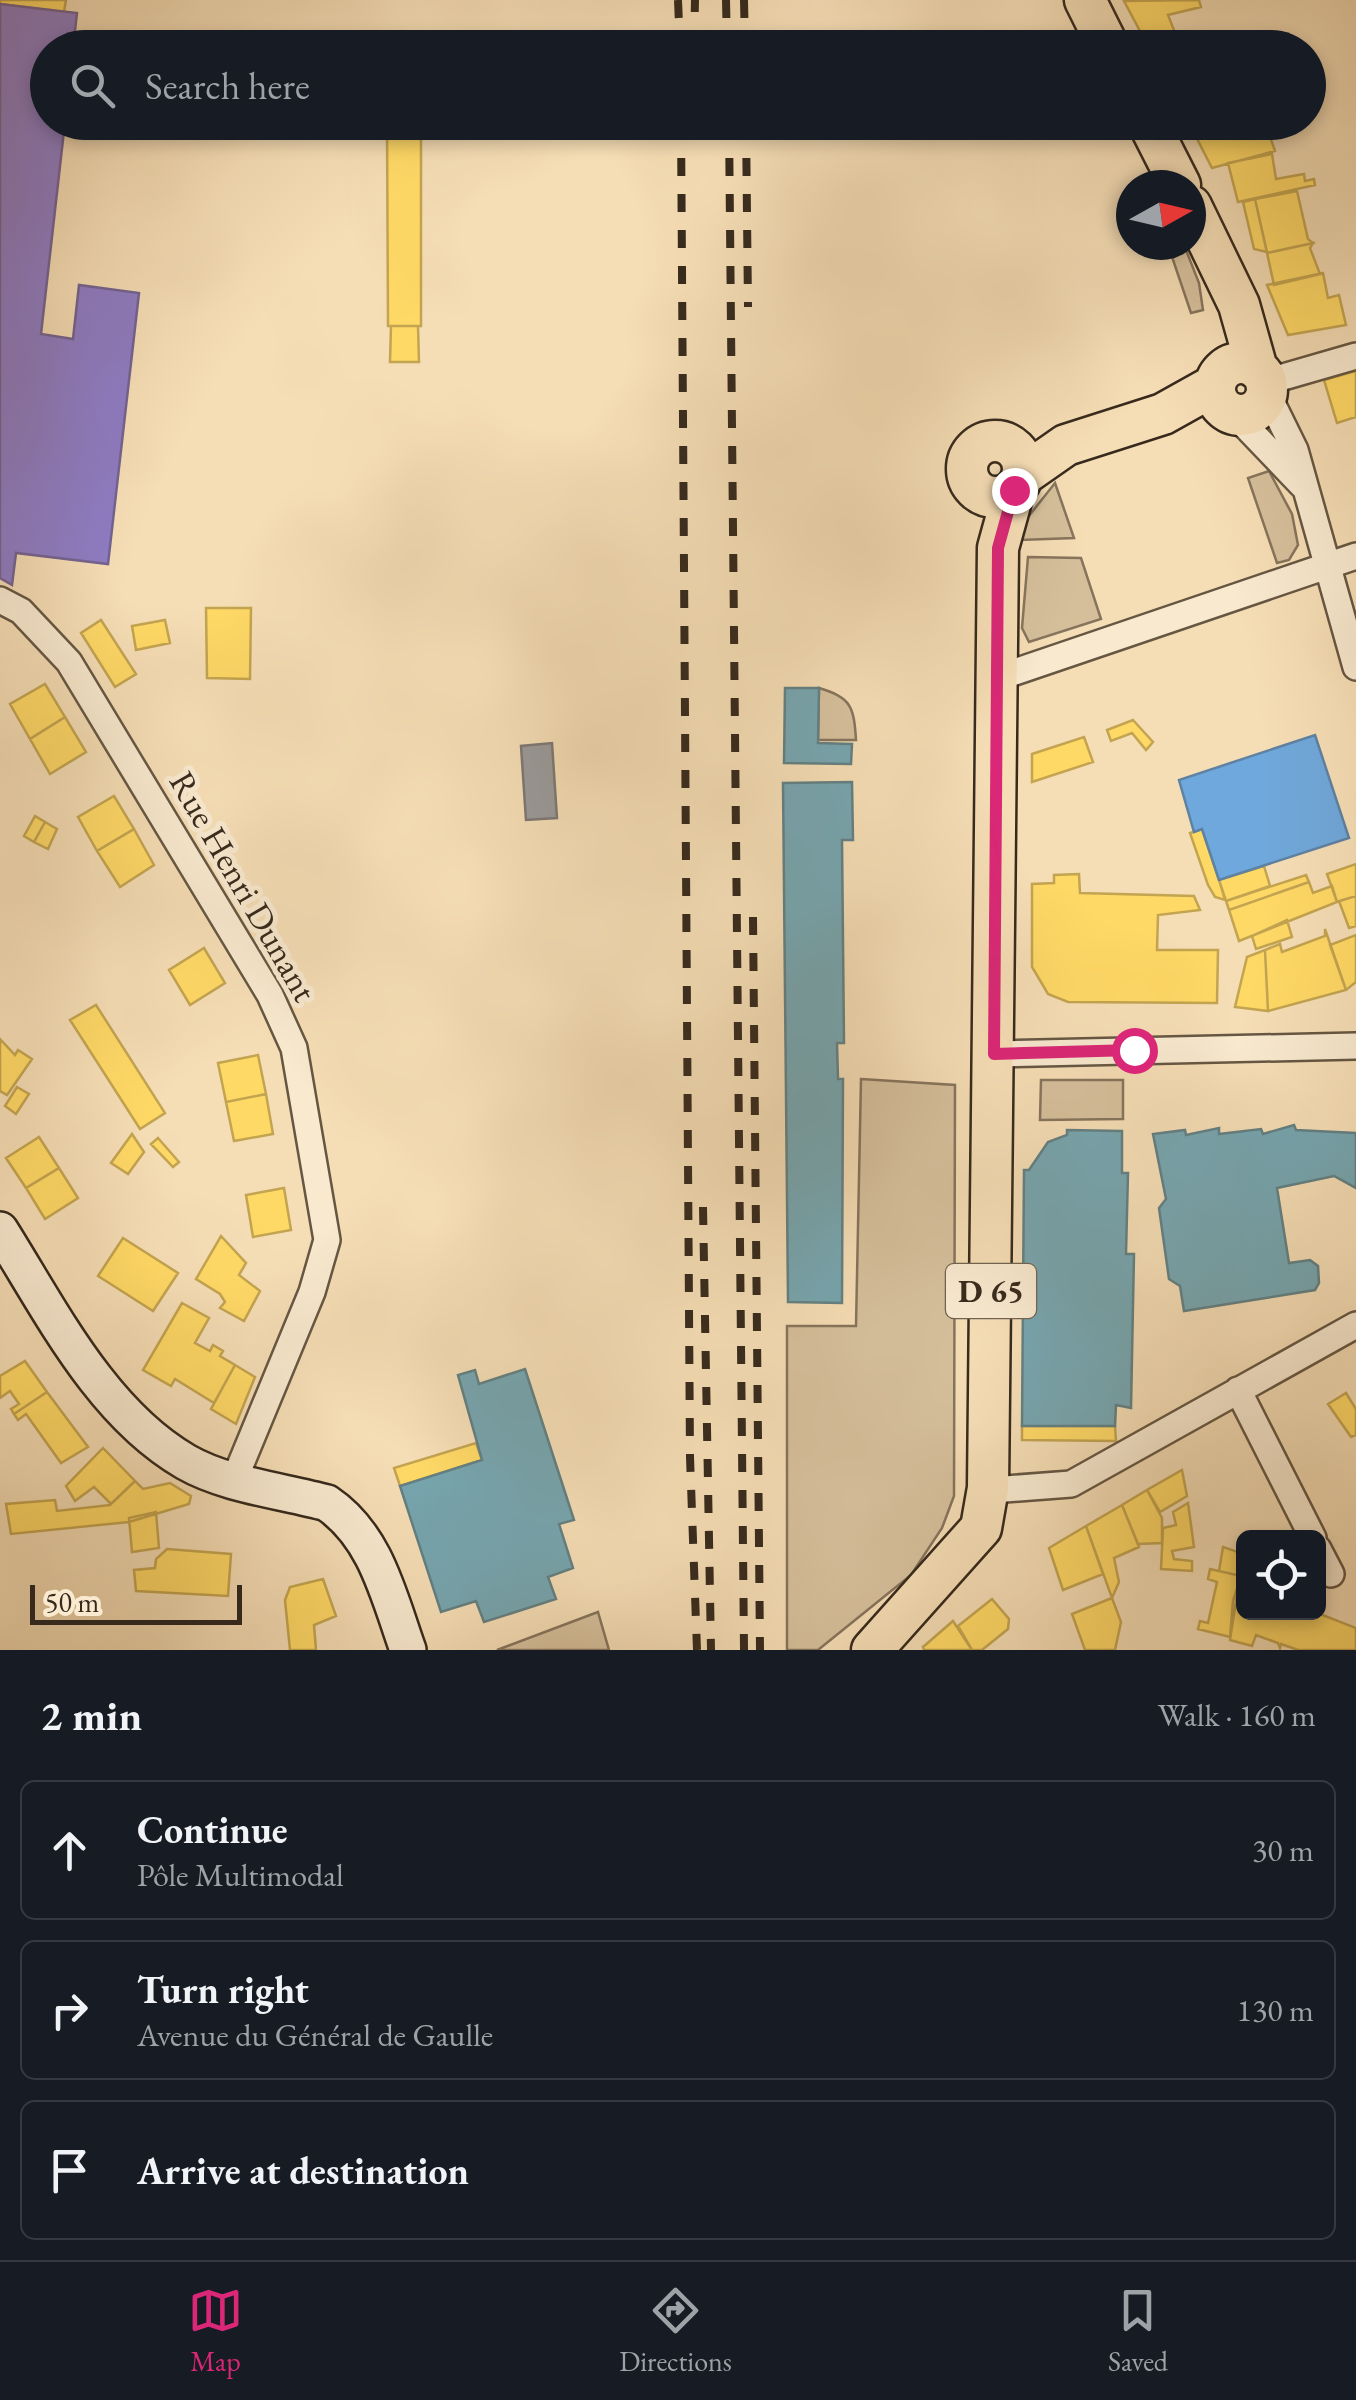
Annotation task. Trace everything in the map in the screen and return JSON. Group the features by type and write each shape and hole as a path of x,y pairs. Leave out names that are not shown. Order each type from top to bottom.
{"main road":[{"path":"1085,0 1100,30"},
{"path":"1157,140 1172,170"},
{"path":"1206,239 1239,304 1240,390"},
{"name":"D 65","path":"872,1650 981,1528 988,1488 998,548 1008,476 1066,445 1240,390"}],"street":[{"path":"1240,390 1356,356"},
{"path":"1240,390 1302,485"},
{"path":"1240,390 1295,450 1324,565 1356,667"},
{"path":"998,678 1356,556"},
{"name":"Rue Henri Dunant","path":"0,600 20,611 69,662 270,996 294,1048 327,1240 312,1292 235,1478"},
{"path":"994,1054 1356,1046"},
{"path":"0,1230 53,1315 137,1428 189,1464 327,1504 346,1516 366,1540 408,1650"},
{"path":"1005,1489 1071,1484 1356,1325"},
{"path":"1238,1390 1309,1530"},
{"path":"1326,1564 1331,1574"}],"shaded area":[{"path":"1173,260 1190,260 1199,283 1203,310 1191,313"},
{"path":"1269,471 1292,514 1298,545 1289,560 1277,563 1248,478"},
{"path":"1055,483 1074,538 1020,540 1028,517"},
{"path":"1028,557 1081,558 1101,619 1029,642 1022,628"},
{"path":"819,688 838,695 849,705 856,740 818,740"},
{"path":"861,1079 955,1085 954,1496 942,1528 911,1575 818,1650 787,1650 787,1326 856,1326"},
{"path":"1041,1080 1123,1080 1123,1119 1040,1120"},
{"path":"598,1612 609,1650 497,1650"}],"building: Homes":[{"path":"0,0 66,0 64,12 0,4"},
{"path":"1199,0 1201,7 1168,15 1174,30 1139,30 1124,1"},
{"path":"387,140 421,140 421,326 388,326"},
{"path":"1198,140 1271,140 1275,151 1212,168"},
{"path":"1272,154 1276,179 1304,174 1305,181 1314,179 1315,185 1238,202 1228,163"},
{"path":"1297,191 1308,239 1313,243 1267,253 1255,199"},
{"path":"1255,199 1267,252 1254,249 1243,202"},
{"path":"1313,243 1310,248 1320,274 1274,285 1267,253"},
{"path":"1323,273 1328,298 1339,295 1346,325 1288,335 1267,285"},
{"path":"391,326 418,326 419,362 390,362"},
{"path":"1356,371 1356,417 1337,423 1324,380"},
{"path":"206,608 251,608 250,679 207,678"},
{"path":"101,620 136,674 115,687 81,633"},
{"path":"165,620 170,643 136,650 132,626"},
{"path":"45,684 65,717 30,739 10,704"},
{"path":"65,717 86,752 50,774 30,739"},
{"path":"1133,720 1153,742 1146,750 1132,733 1111,741 1107,730"},
{"path":"1084,737 1093,762 1032,782 1032,754"},
{"path":"114,796 134,829 97,851 78,817"},
{"path":"35,816 45,822 34,842 24,836"},
{"path":"45,822 57,829 48,849 34,842"},
{"path":"134,829 154,865 120,887 97,851"},
{"path":"1202,829 1225,900 1215,897 1208,885 1190,833"},
{"path":"1356,864 1356,896 1337,902 1327,874"},
{"path":"1264,866 1270,886 1226,901 1219,880"},
{"path":"1079,874 1080,893 1194,896 1200,910 1158,915 1157,950 1218,950 1217,1003 1068,1002 1048,994 1032,967 1032,884 1054,883 1054,875"},
{"path":"1306,875 1309,882 1229,910 1226,901"},
{"path":"1309,882 1313,893 1332,886 1337,902 1239,941 1229,910"},
{"path":"1356,896 1356,926 1349,928 1339,901"},
{"path":"1287,920 1292,937 1256,949 1252,936"},
{"path":"1325,929 1346,990 1268,1011 1265,950 1280,944 1282,952 1325,936"},
{"path":"1356,935 1356,982 1346,990 1330,945"},
{"path":"204,948 225,983 190,1005 169,970"},
{"path":"1265,950 1268,1011 1235,1007 1247,957"},
{"path":"96,1005 165,1113 140,1129 70,1020"},
{"path":"0,1039 15,1055 18,1050 32,1059 7,1095 0,1091"},
{"path":"258,1055 266,1094 226,1102 218,1063"},
{"path":"17,1087 29,1094 16,1114 5,1106"},
{"path":"266,1094 273,1134 234,1141 226,1102"},
{"path":"132,1134 144,1152 128,1174 111,1163"},
{"path":"39,1137 59,1168 26,1188 6,1158"},
{"path":"158,1138 179,1162 173,1167 151,1144"},
{"path":"59,1168 78,1198 45,1219 26,1188"},
{"path":"284,1188 291,1230 253,1237 246,1195"},
{"path":"221,1236 246,1263 239,1275 260,1291 244,1321 220,1308 225,1302 220,1294 196,1279"},
{"path":"123,1238 178,1273 153,1311 98,1276"},
{"path":"182,1303 209,1318 195,1343 210,1351 213,1345 223,1351 220,1356 235,1365 214,1403 175,1379 171,1386 143,1370"},
{"path":"25,1361 47,1392 14,1414 11,1409 19,1404 10,1391 0,1398 0,1376"},
{"path":"235,1365 255,1377 236,1424 211,1409"},
{"path":"47,1392 88,1447 61,1463 26,1414 18,1420 14,1414"},
{"path":"1346,1393 1356,1409 1356,1435 1351,1437 1328,1404"},
{"path":"1022,1426 1115,1426 1116,1441 1022,1440"},
{"path":"476,1443 482,1460 400,1486 394,1468"},
{"path":"103,1448 135,1481 111,1504 94,1487 75,1501 66,1486"},
{"path":"1182,1470 1187,1496 1160,1512 1147,1490"},
{"path":"135,1481 143,1489 170,1483 191,1496 189,1504 129,1522 11,1534 6,1504 55,1500 57,1511 110,1505"},
{"path":"1147,1490 1162,1518 1162,1543 1138,1544 1122,1505"},
{"path":"1188,1503 1194,1547 1172,1551 1174,1559 1192,1561 1192,1571 1161,1569 1163,1528 1176,1525 1173,1512"},
{"path":"1122,1505 1139,1547 1114,1558 1119,1582 1112,1598 1086,1526"},
{"path":"156,1512 159,1548 132,1552 129,1518"},
{"path":"1086,1526 1103,1574 1063,1590 1049,1548"},
{"path":"1223,1547 1236,1551 1236,1575 1219,1571"},
{"path":"167,1549 231,1554 228,1596 136,1591 134,1570 155,1568 156,1559"},
{"path":"1210,1569 1236,1575 1230,1637 1198,1629 1200,1621 1208,1623 1217,1582 1208,1579"},
{"path":"323,1579 336,1616 314,1625 316,1650 290,1650 285,1600 290,1587"},
{"path":"1112,1598 1121,1622 1115,1650 1085,1650 1072,1614"},
{"path":"992,1599 1009,1619 1008,1629 982,1650 972,1650 958,1626"},
{"path":"1236,1601 1236,1620 1326,1620 1326,1616 1356,1628 1356,1650 1298,1650 1281,1644 1280,1648 1278,1643 1256,1635 1252,1646 1230,1640"},
{"path":"953,1621 972,1650 924,1650 923,1647"}],"building: Offices":[{"path":"0,4 77,13 75,30 30,30 30,140 63,140 41,334 73,339 79,285 139,293 108,564 16,553 12,585 0,578"}],"building: Schools":[{"path":"1315,735 1349,838 1219,880 1202,829 1194,832 1179,780"}],"building: Public":[{"path":"785,688 819,688 818,743 852,744 851,764 784,763"},
{"path":"852,782 853,840 842,840 844,1043 837,1043 838,1079 843,1079 842,1303 788,1302 783,783"},
{"path":"1294,1125 1296,1130 1356,1133 1356,1188 1334,1176 1277,1188 1289,1263 1310,1260 1318,1266 1319,1283 1315,1290 1184,1311 1180,1286 1169,1279 1159,1208 1166,1199 1153,1134 1185,1130 1186,1135 1219,1128 1219,1134 1261,1129 1263,1134"},
{"path":"1067,1130 1122,1131 1122,1173 1128,1173 1126,1254 1134,1254 1131,1408 1116,1405 1115,1426 1022,1426 1024,1170 1029,1170 1048,1142 1067,1135"},
{"path":"525,1369 574,1520 559,1524 573,1568 548,1577 556,1599 484,1622 476,1601 441,1612 400,1486 482,1460 458,1375 475,1370 479,1384"}],"building: Industry":[{"path":"552,743 557,818 526,820 521,746"}],"railway":[{"path":"678,0 679,30"},
{"path":"694,30 695,0"},
{"path":"726,0 727,30"},
{"path":"744,0 745,30"},
{"path":"681,140 690,1457 697,1650"},
{"path":"729,140 744,1650"},
{"path":"746,140 748,307"},
{"path":"753,917 760,1650"},
{"path":"703,1207 711,1650"}],"route":[{"path":"1014,490 998,548 994,1054 1134,1050"}]}
